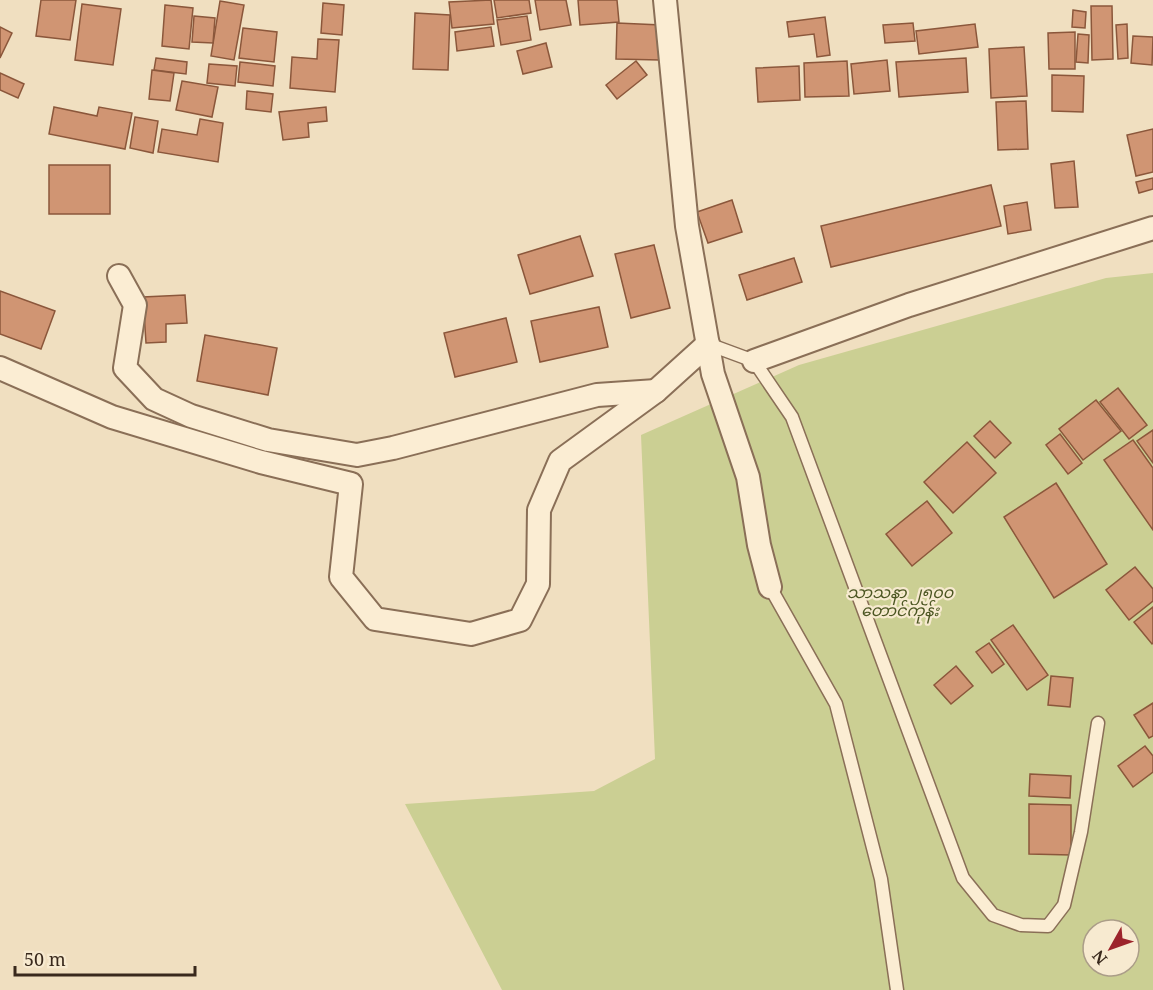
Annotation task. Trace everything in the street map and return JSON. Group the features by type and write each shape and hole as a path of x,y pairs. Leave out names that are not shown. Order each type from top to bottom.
{"street":[{"path":"665,0 687,226 713,374 748,477 759,545 770,586"},
{"path":"754,361 909,305 1153,228"},
{"path":"119,276 135,305 125,368 154,399 192,416 268,440 357,455 393,448 597,395 656,391"},
{"path":"357,455 351,484 341,577 375,619 471,634 520,620 538,584 539,510 560,461 656,391 708,344"},
{"path":"0,368 112,417 261,462 351,484"}],"lane":[{"path":"708,344 754,361 792,417 963,878 993,915 1021,925 1048,926 1064,905 1081,832 1098,723"},
{"path":"770,586 836,704 881,879 897,990"}],"green space":[{"name":"သာသနာ ၂၅၀၀ တောင်ကုန်း","path":"1153,273 1153,990 502,990 405,804 594,791 655,759 641,435 799,365 1106,278"}],"building":[{"path":"41,0 76,0 70,40 36,36"},
{"path":"491,0 494,24 452,28 449,2"},
{"path":"494,0 529,0 531,13 497,18"},
{"path":"535,0 566,0 571,25 540,30"},
{"path":"578,0 617,0 619,22 580,25"},
{"path":"220,1 244,5 234,60 211,56"},
{"path":"323,3 344,5 342,35 321,33"},
{"path":"82,4 121,9 113,65 75,60"},
{"path":"165,5 193,8 189,49 162,46"},
{"path":"1091,6 1112,6 1113,59 1092,60"},
{"path":"1073,10 1086,12 1085,28 1072,27"},
{"path":"415,13 450,15 448,70 413,69"},
{"path":"194,16 215,18 213,43 192,42"},
{"path":"527,16 531,40 501,45 497,20"},
{"path":"825,17 830,55 817,57 814,34 789,37 787,22"},
{"path":"617,23 661,25 660,60 616,59"},
{"path":"913,23 915,41 885,43 883,25"},
{"path":"975,24 978,47 919,54 916,31"},
{"path":"1127,24 1128,58 1118,59 1116,25"},
{"path":"0,27 12,33 0,58"},
{"path":"491,27 494,46 457,51 455,32"},
{"path":"243,28 277,32 274,62 239,58"},
{"path":"1075,32 1075,69 1049,69 1048,33"},
{"path":"1078,34 1089,35 1088,63 1076,62"},
{"path":"1133,36 1153,37 1152,65 1131,63"},
{"path":"318,39 339,40 335,92 290,88 292,57 317,59"},
{"path":"546,43 552,67 523,74 517,51"},
{"path":"1024,47 1027,96 991,98 989,49"},
{"path":"156,58 187,62 186,74 154,70"},
{"path":"966,58 968,92 899,97 896,62"},
{"path":"887,60 890,91 854,94 851,64"},
{"path":"636,61 647,75 617,99 606,85"},
{"path":"847,61 849,96 805,97 804,63"},
{"path":"240,62 275,66 273,86 238,82"},
{"path":"209,64 237,66 235,86 207,83"},
{"path":"799,66 800,100 758,102 756,68"},
{"path":"152,70 174,73 170,101 149,99"},
{"path":"0,73 24,84 18,98 0,90"},
{"path":"1052,75 1084,76 1083,112 1052,111"},
{"path":"182,81 218,87 212,117 176,110"},
{"path":"247,91 273,94 271,112 246,109"},
{"path":"1026,101 1028,149 998,150 996,102"},
{"path":"54,107 97,116 99,107 132,113 125,149 49,134"},
{"path":"326,107 327,121 308,123 309,137 283,140 279,112"},
{"path":"135,117 158,121 153,153 130,148"},
{"path":"200,119 223,123 218,162 158,152 162,129 197,135"},
{"path":"1153,129 1153,172 1136,176 1127,135"},
{"path":"1074,161 1078,207 1055,208 1051,164"},
{"path":"49,165 110,165 110,214 49,214"},
{"path":"1153,178 1153,189 1139,193 1136,182"},
{"path":"991,185 1001,226 831,267 821,226"},
{"path":"732,200 742,232 708,243 697,212"},
{"path":"1027,202 1031,230 1008,234 1004,206"},
{"path":"580,236 593,276 530,294 518,255"},
{"path":"654,245 670,308 631,318 615,254"},
{"path":"794,258 802,282 747,300 739,275"},
{"path":"0,291 55,311 41,349 0,334"},
{"path":"185,295 187,323 166,324 166,342 146,343 143,297"},
{"path":"599,307 608,347 540,362 531,321"},
{"path":"506,318 517,362 455,377 444,333"},
{"path":"205,335 277,348 268,395 197,381"},
{"path":"1118,388 1147,425 1129,439 1100,402"},
{"path":"1096,400 1121,431 1083,460 1059,429"},
{"path":"990,421 1011,443 995,458 974,436"},
{"path":"1153,430 1153,463 1137,441"},
{"path":"1060,434 1082,463 1068,474 1046,445"},
{"path":"1133,440 1153,468 1153,530 1104,460"},
{"path":"967,442 996,473 953,513 924,482"},
{"path":"1056,483 1107,564 1054,598 1004,517"},
{"path":"927,501 952,533 912,566 886,534"},
{"path":"1135,567 1153,589 1153,601 1129,620 1106,590"},
{"path":"1153,607 1153,643 1152,644 1134,622"},
{"path":"1013,625 1048,675 1027,690 991,640"},
{"path":"989,643 1004,664 992,673 976,652"},
{"path":"956,666 973,686 951,704 934,685"},
{"path":"1051,676 1073,678 1070,707 1048,705"},
{"path":"1153,703 1153,736 1149,738 1134,715"},
{"path":"1145,746 1153,756 1153,772 1133,787 1118,766"},
{"path":"1030,774 1071,776 1070,798 1029,796"},
{"path":"1029,804 1071,805 1071,855 1029,854"}]}
